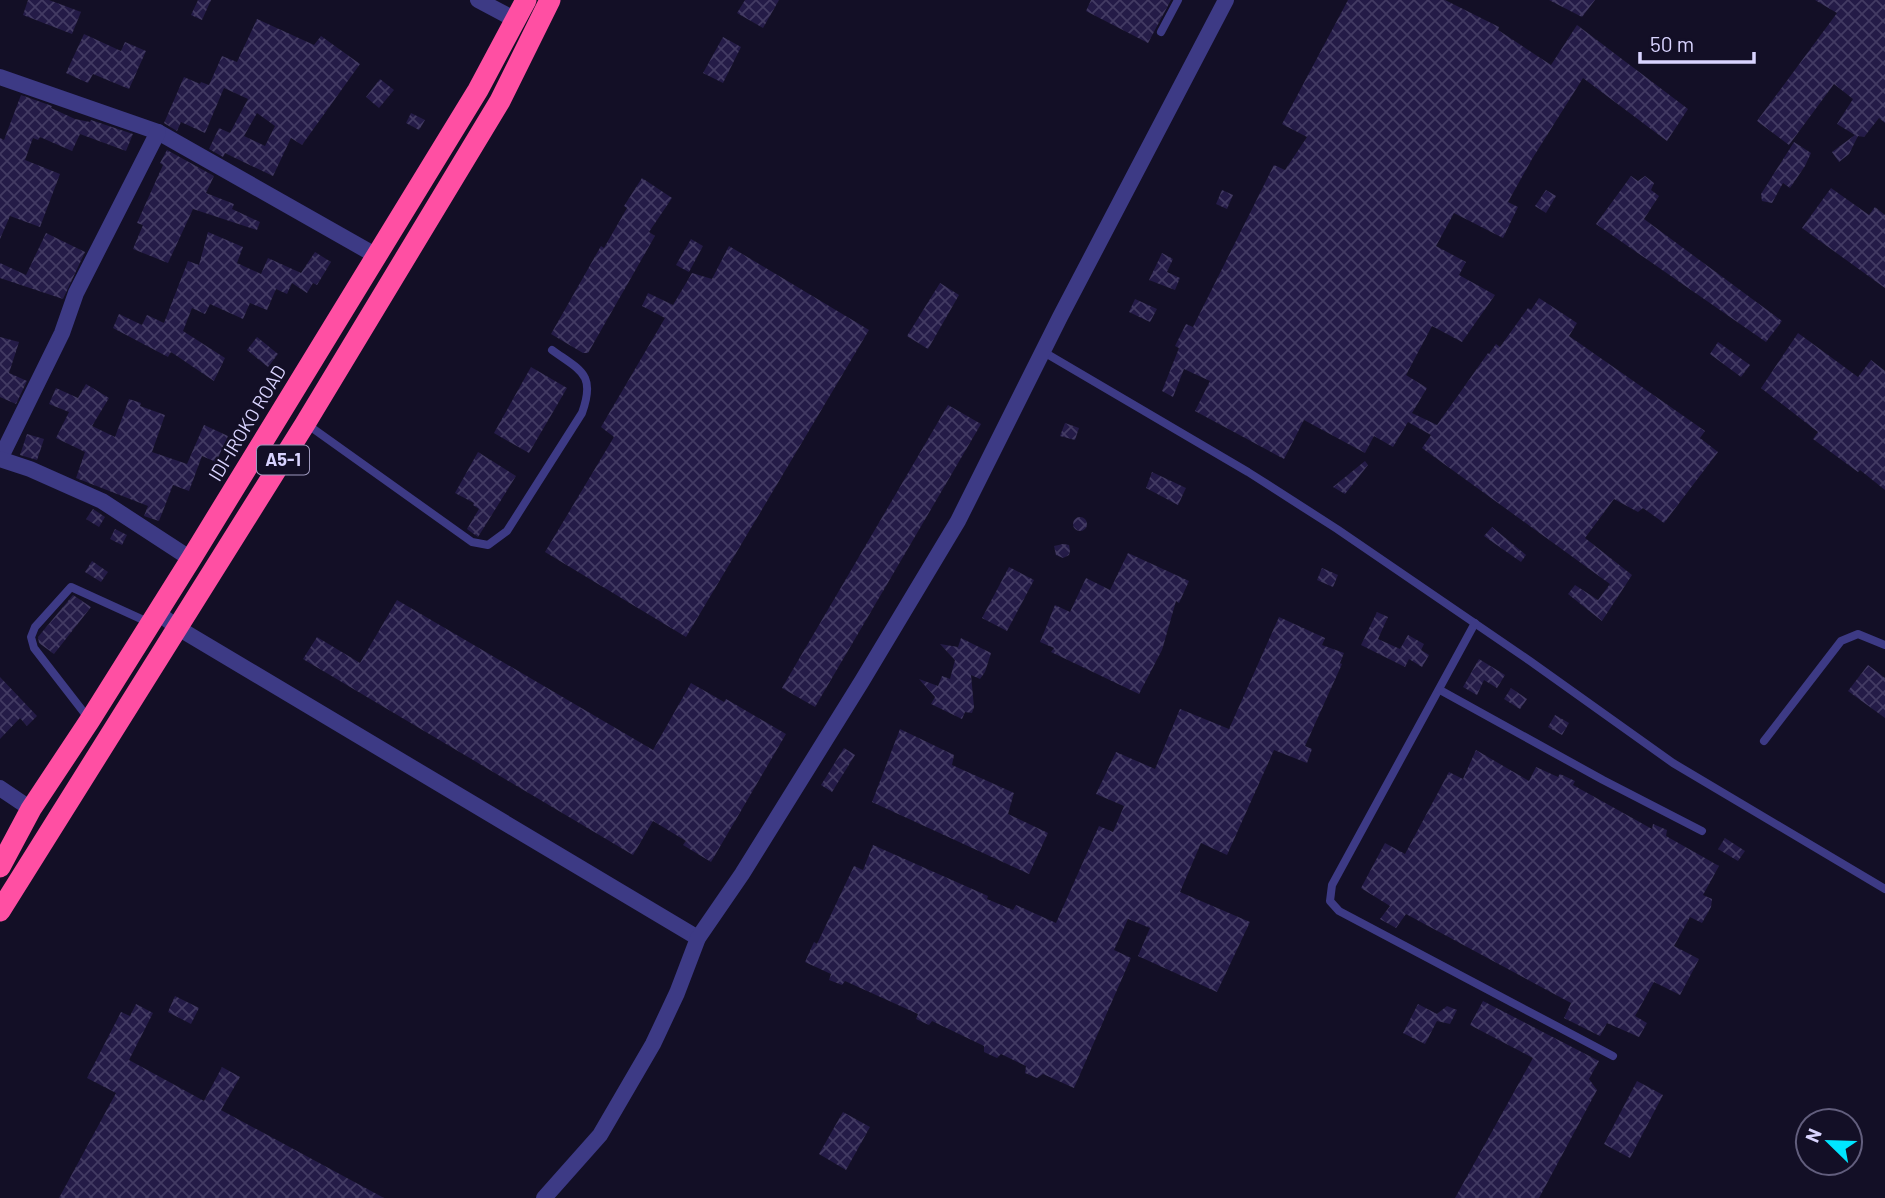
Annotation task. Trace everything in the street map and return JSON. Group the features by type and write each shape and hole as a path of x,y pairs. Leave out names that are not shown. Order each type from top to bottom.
{"highway":[{"name":"IDI-IROKO ROAD","path":"0,867 31,809 191,559 478,90 526,0"},
{"name":"A5-1","path":"0,911 305,424 500,101 550,0"}],"street":[{"path":"478,0 516,20"},
{"path":"544,1198 600,1135 646,1056 677,993 698,937 742,874 958,521 1042,351 1226,0"},
{"path":"0,77 158,132 376,255"},
{"path":"158,132 76,293 62,333 0,459 30,469 102,501 191,559"},
{"path":"153,618 178,628 698,937"},
{"path":"0,788 31,809"}],"lane":[{"path":"1161,32 1178,0"},
{"path":"305,424 471,542 488,545 507,531 582,413 589,393 583,373 552,350"},
{"path":"1042,351 1248,472 1475,623 1674,763 1885,889"},
{"path":"90,720 34,648 31,637 35,626 71,587 153,618"},
{"path":"1475,623 1332,885 1330,901 1339,911 1613,1056"},
{"path":"1764,741 1841,640 1858,634 1885,645"},
{"path":"1440,690 1702,831"}],"building":[{"path":"28,0 49,0 81,12 72,34 23,15"},
{"path":"198,0 211,0 202,20 191,15"},
{"path":"745,0 779,0 763,28 737,13"},
{"path":"1091,0 1171,0 1148,43 1086,11"},
{"path":"1348,0 1445,0 1499,27 1498,30 1551,65 1577,25 1688,109 1667,141 1583,78 1508,202 1518,207 1503,238 1454,213 1436,246 1466,262 1459,275 1495,295 1462,342 1432,326 1406,375 1427,388 1412,413 1437,425 1488,353 1496,344 1500,347 1528,308 1531,310 1539,298 1577,323 1569,336 1705,431 1700,438 1718,452 1664,523 1643,508 1638,512 1614,499 1585,538 1632,575 1602,621 1568,594 1575,585 1598,600 1610,584 1422,448 1431,435 1408,422 1393,447 1374,436 1365,453 1304,420 1284,459 1195,411 1210,381 1184,369 1173,397 1162,391 1179,348 1175,346 1186,324 1193,327 1274,165 1285,170 1307,137 1282,124"},
{"path":"1549,0 1595,0 1582,17"},
{"path":"1815,0 1885,0 1885,123 1879,118 1864,137 1858,136 1849,154 1839,162 1832,152 1855,135 1837,124 1853,99 1834,84 1789,145 1757,121 1837,13"},
{"path":"257,19 314,45 321,36 360,64 302,145 291,138 273,176 225,153 223,157 209,149 219,128 230,133 248,99 224,88 205,133 181,122 177,131 164,123 184,77 209,85 222,56 237,62","holes":["257,113 275,126 265,146 244,136"]},
{"path":"84,34 121,51 125,42 146,51 129,89 93,74 88,83 66,73"},
{"path":"723,37 741,47 723,83 703,73"},
{"path":"380,79 394,90 379,108 366,97"},
{"path":"21,95 52,106 51,108 75,119 91,120 133,134 126,151 80,134 72,151 40,137 38,140 33,138 25,160 60,174 40,227 10,216 0,239 0,138 4,140"},
{"path":"411,113 425,120 419,130 406,123"},
{"path":"1794,142 1811,153 1805,166 1790,188 1783,183 1772,203 1762,201 1761,194"},
{"path":"167,150 214,176 206,193 234,204 232,209 260,222 257,230 193,209 168,263 133,249 143,225 137,223"},
{"path":"1631,176 1638,181 1645,176 1654,183 1651,190 1659,196 1644,219 1782,321 1766,342 1596,224"},
{"path":"642,178 672,198 649,232 655,236 588,353 583,353 551,334 601,246 604,248 627,208 624,206"},
{"path":"1831,188 1869,215 1875,207 1885,215 1885,288 1802,228"},
{"path":"1222,190 1233,195 1227,209 1216,204"},
{"path":"1546,190 1556,196 1546,213 1535,206"},
{"path":"208,232 243,247 237,263 261,274 268,258 301,273 315,252 331,262 317,285 313,283 307,293 292,283 287,294 276,289 267,310 250,303 243,319 210,304 205,314 192,308 183,331 225,358 214,381 171,352 168,357 113,328 119,314 142,325 147,315 164,323 188,261 199,265"},
{"path":"46,233 85,252 63,299 0,278 0,263 26,275"},
{"path":"691,239 703,246 689,272 676,265"},
{"path":"729,246 869,330 686,637 545,552 614,437 601,427 665,318 642,306 648,293 673,305 692,273 712,279"},
{"path":"1162,253 1173,259 1167,272 1180,278 1175,290 1149,280"},
{"path":"940,283 959,295 928,349 907,336"},
{"path":"1135,299 1157,309 1150,322 1129,312"},
{"path":"1798,333 1858,377 1871,360 1885,371 1885,490 1813,439 1818,432 1761,388"},
{"path":"0,337 19,342 9,373 27,381 16,404 0,397"},
{"path":"257,337 278,354 268,367 247,350"},
{"path":"1718,342 1750,365 1741,377 1710,354"},
{"path":"531,367 567,388 529,453 494,433"},
{"path":"86,384 109,398 92,426 115,437 129,399 165,415 152,452 187,464 204,425 228,436 216,462 202,456 189,491 173,485 159,521 144,516 148,506 76,478 85,452 56,438 69,412 49,404 56,388 78,398"},
{"path":"948,405 981,424 815,707 782,688"},
{"path":"1065,423 1079,428 1075,440 1060,436"},
{"path":"27,434 44,439 37,460 20,455"},
{"path":"478,452 516,476 478,537 467,529 479,509 474,503 455,493"},
{"path":"1365,461 1368,465 1345,494 1333,487"},
{"path":"1152,472 1186,488 1178,505 1146,488"},
{"path":"93,509 105,517 99,527 86,519"},
{"path":"1077,517 1083,517 1087,524 1083,531 1077,531 1073,527 1073,521"},
{"path":"1492,527 1526,555 1521,562 1484,536"},
{"path":"115,529 127,535 122,545 110,539"},
{"path":"1069,545 1070,551 1069,555 1063,558 1056,555 1054,546"},
{"path":"1128,553 1189,581 1179,603 1176,601 1162,650 1139,694 1051,652 1054,648 1040,642 1055,605 1070,612 1086,578 1110,590"},
{"path":"92,561 108,572 101,582 85,572"},
{"path":"1009,567 1034,580 1007,631 982,618"},
{"path":"1322,568 1338,575 1333,587 1317,580"},
{"path":"73,595 91,607 54,654 39,643 38,637"},
{"path":"397,600 653,750 691,683 724,702 726,699 786,734 711,862 683,845 686,841 653,821 633,855 303,659 317,637 360,663"},
{"path":"1377,612 1388,617 1378,639 1400,649 1408,635 1424,644 1421,650 1429,655 1422,667 1409,659 1405,667 1361,645"},
{"path":"1279,617 1325,638 1322,645 1344,653 1340,663 1342,664 1305,746 1312,749 1307,763 1274,750 1227,855 1201,843 1180,892 1250,922 1217,992 1138,956 1150,928 1128,919 1114,950 1131,958 1074,1088 1043,1074 1037,1078 1025,1073 1026,1066 1001,1054 997,1058 984,1052 984,1046 932,1021 929,1025 916,1019 918,1014 845,981 842,985 829,980 831,974 805,962 814,942 817,944 854,866 863,870 873,845 988,896 987,899 1013,910 1016,905 1056,923 1099,826 1113,832 1124,806 1096,794 1116,752 1155,769 1180,709 1229,729"},
{"path":"961,638 991,653 980,679 971,675 974,707 972,713 965,712 962,719 931,704 935,697 919,679 938,686 942,676 950,679 955,660 940,644 958,647"},
{"path":"1479,659 1505,675 1497,688 1484,680 1477,695 1463,687"},
{"path":"1868,665 1885,678 1885,718 1848,691"},
{"path":"0,677 37,716 27,726 20,718 0,739"},
{"path":"1511,688 1527,699 1520,709 1504,699"},
{"path":"1555,715 1569,723 1562,735 1548,727"},
{"path":"900,729 954,755 952,765 1014,793 1008,814 1048,833 1029,874 872,802"},
{"path":"844,748 855,755 832,792 821,785"},
{"path":"1476,750 1529,781 1536,767 1575,781 1573,785 1652,829 1653,824 1667,830 1666,836 1719,866 1703,895 1712,899 1711,907 1702,923 1690,917 1674,946 1699,959 1680,995 1654,982 1635,1016 1647,1023 1639,1037 1607,1023 1600,1036 1564,1018 1571,1003 1406,914 1396,928 1380,919 1390,906 1361,888 1385,843 1405,854 1449,772 1463,779"},
{"path":"1725,838 1745,851 1738,861 1718,849"},
{"path":"175,996 199,1008 191,1024 168,1012"},
{"path":"1483,1001 1599,1061 1589,1079 1597,1090 1539,1198 1455,1198 1533,1058 1470,1025"},
{"path":"136,1004 153,1013 129,1060 204,1101 222,1067 240,1077 221,1110 384,1198 59,1198 116,1093 87,1078 121,1012 130,1016"},
{"path":"1418,1004 1437,1014 1447,1006 1457,1010 1450,1024 1437,1021 1425,1044 1403,1033"},
{"path":"1637,1081 1663,1095 1630,1158 1604,1144"},
{"path":"843,1112 870,1127 846,1170 819,1154"}]}
